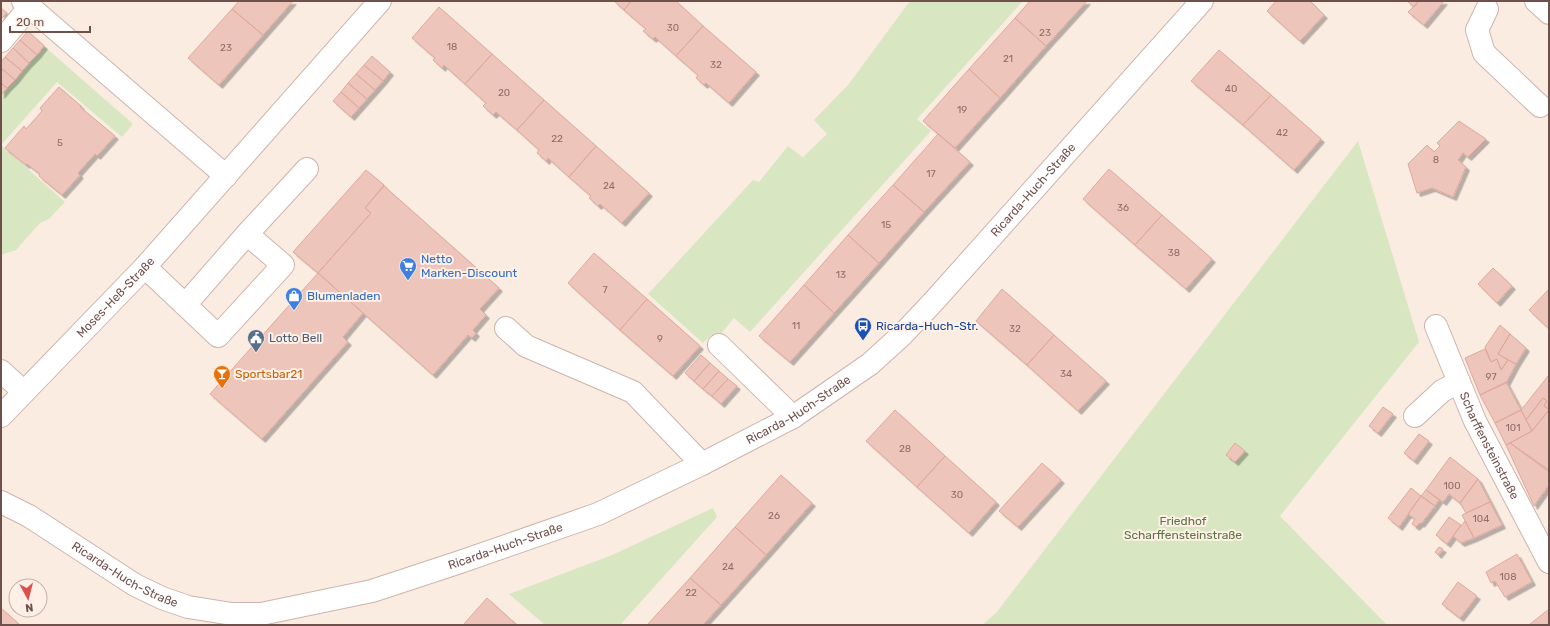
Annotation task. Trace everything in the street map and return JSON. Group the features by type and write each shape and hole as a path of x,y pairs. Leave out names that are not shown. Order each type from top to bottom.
{"street":[{"name":"Moses-Heß-Straße","path":"1,416 145,267 380,1"},
{"name":"Ricarda-Huch-Straße","path":"1,502 29,516 135,585 162,598 188,607 261,619 372,591 598,514 702,464 793,417 870,364 903,334 935,300 1202,1"},
{"path":"1536,1 1549,13"},
{"path":"1,41 27,4 226,176"},
{"path":"1487,9 1477,30 1484,53 1540,106"},
{"path":"185,305 247,234 307,169"},
{"path":"145,267 218,336 282,265 247,234"},
{"name":"Scharffensteinstraße","path":"1436,326 1475,421 1549,562"},
{"path":"506,328 526,346 633,392 702,464"},
{"path":"719,345 793,417"},
{"path":"1,371 24,392"},
{"path":"1415,416 1442,391 1459,382"}],"green space":[{"path":"910,1 1023,1 917,119 931,131 750,332 734,318 721,334 712,335 703,343 648,294 753,180 759,182 788,146 809,162 803,157 827,134 814,120 848,85"},
{"path":"44,46 133,124 122,137 57,82 1,145 1,95"},
{"name":"Friedhof Scharffensteinstraße","path":"1358,141 1419,342 1280,516 1387,625 982,625 996,613"},
{"path":"1,145 65,202 49,219 40,223 16,250 1,255"},
{"path":"713,508 717,517 620,625 545,625 509,594 612,555"}],"building":[{"path":"239,1 293,1 263,35 232,9"},
{"path":"614,1 631,1 624,10"},
{"path":"631,1 676,1 703,26 676,56 655,37 653,39 643,31 646,29 624,10"},
{"path":"1030,1 1087,1 1046,46 1015,18"},
{"path":"1276,1 1310,1 1324,15 1300,41 1267,11"},
{"path":"1407,1 1419,1 1414,7"},
{"path":"1419,1 1444,1 1424,25 1408,12"},
{"path":"439,7 492,54 465,84 444,65 442,68 433,60 435,58 412,38"},
{"path":"1,8 7,13 1,19"},
{"path":"232,9 263,35 219,85 188,58"},
{"path":"1015,18 1046,46 1000,98 969,69"},
{"path":"703,26 756,72 729,103 706,83 704,85 696,78 698,75 676,56"},
{"path":"28,31 44,46 37,55 20,40"},
{"path":"20,40 37,55 29,63 13,48"},
{"path":"13,48 29,63 22,71 5,57"},
{"path":"1219,50 1271,95 1243,125 1191,81"},
{"path":"492,54 544,100 517,130 496,112 493,115 483,106 486,103 465,84"},
{"path":"372,56 390,72 383,81 364,65"},
{"path":"5,57 22,71 15,80 1,68 1,62"},
{"path":"364,65 383,81 375,90 356,74"},
{"path":"1,68 15,80 7,88 1,83"},
{"path":"969,69 1000,98 955,148 923,121"},
{"path":"356,74 375,90 367,99 348,83"},
{"path":"1,83 7,88 1,95"},
{"path":"348,83 367,99 359,108 341,92"},
{"path":"59,87 81,106 80,107 115,136 97,156 95,154 78,173 80,175 62,195 39,176 40,174 5,148 24,126 26,129 42,111 40,108"},
{"path":"341,92 359,108 351,117 333,101"},
{"path":"1271,95 1321,139 1294,170 1243,125"},
{"path":"544,100 596,146 569,177 548,158 546,161 537,153 539,150 517,130"},
{"path":"1459,121 1486,139 1468,157 1463,153 1458,160 1466,167 1453,197 1432,188 1417,193 1408,164 1427,145 1434,152 1440,146 1437,143"},
{"path":"938,134 970,162 924,212 893,185"},
{"path":"596,146 649,193 622,223 600,204 598,206 589,198 591,196 569,177"},
{"path":"1109,169 1162,215 1135,245 1083,199"},
{"path":"366,170 384,185 365,208 371,213 318,273 293,252"},
{"path":"893,185 924,212 879,263 848,235"},
{"name":"Netto Marken-Discount","path":"384,186 499,288 480,309 486,315 473,330 476,333 472,338 468,335 433,375 318,273 371,213 365,208"},
{"path":"1162,215 1212,259 1186,289 1135,245"},
{"path":"848,235 879,263 834,313 804,285"},
{"path":"594,253 647,299 620,330 568,283"},
{"path":"1493,268 1512,286 1497,303 1478,284"},
{"path":"318,273 363,313 343,337 348,342 262,439 210,394"},
{"path":"804,285 834,313 790,362 759,336"},
{"path":"1002,289 1054,335 1027,365 976,321"},
{"path":"1549,289 1549,329 1529,310"},
{"path":"647,299 700,346 673,376 620,330"},
{"path":"1500,325 1510,334 1498,354 1508,360 1501,370 1497,359 1491,362 1485,347"},
{"path":"1510,334 1526,348 1516,364 1498,354"},
{"path":"1054,335 1106,381 1078,411 1027,365"},
{"path":"1485,349 1491,362 1497,359 1501,370 1508,360 1516,364 1506,383 1480,395 1465,358"},
{"path":"701,355 710,363 694,381 685,373"},
{"path":"710,363 719,371 703,389 694,381"},
{"path":"719,371 728,379 712,396 703,389"},
{"path":"1549,375 1549,409 1544,406 1547,401 1543,398 1526,420 1521,410"},
{"path":"728,379 737,386 721,404 712,396"},
{"path":"1506,382 1521,410 1495,423 1480,395"},
{"path":"1543,398 1547,401 1544,406 1549,410 1532,431 1526,420"},
{"path":"1383,407 1393,414 1378,433 1369,426"},
{"path":"895,410 945,456 917,487 866,441"},
{"path":"1521,410 1532,431 1506,445 1495,423"},
{"path":"1549,410 1549,470 1510,443 1532,431"},
{"path":"1419,434 1429,441 1414,461 1404,453"},
{"path":"1235,443 1245,451 1235,462 1226,455"},
{"path":"1510,443 1549,472 1549,485 1534,506 1506,445"},
{"path":"945,456 996,502 969,533 917,487"},
{"path":"1450,457 1478,479 1460,503 1449,494 1443,502 1426,490"},
{"path":"1042,463 1061,480 1018,527 999,511"},
{"path":"781,475 812,503 766,555 735,527"},
{"path":"1478,479 1490,502 1466,513 1460,503"},
{"path":"1411,488 1421,496 1399,527 1388,518"},
{"path":"1426,490 1439,500 1435,506 1421,496"},
{"path":"1421,496 1435,506 1421,524 1420,523 1416,527 1412,524 1415,519 1408,514"},
{"path":"1490,502 1502,525 1474,538 1462,515"},
{"path":"1449,517 1461,525 1447,544 1436,535"},
{"path":"1465,521 1474,538 1461,543 1453,536"},
{"path":"735,527 766,555 721,605 690,578"},
{"path":"1439,547 1443,549 1438,555 1435,552"},
{"path":"1517,554 1532,582 1505,597 1495,581 1491,583 1486,572"},
{"path":"690,578 721,605 703,625 647,625"},
{"path":"1458,582 1477,596 1460,618 1442,604"},
{"path":"487,598 517,625 463,625"},
{"path":"1,608 8,614 8,618 12,618 20,625 1,625"},
{"path":"1549,609 1549,625 1529,625"}],"place":[{"name":"Netto Marken-Discount","path":"408,281"},
{"name":"Blumenladen","path":"294,311"},
{"name":"Ricarda-Huch-Str.","path":"863,341"},
{"name":"Lotto Bell","path":"256,353"},
{"name":"Sportsbar21","path":"222,389"}]}
